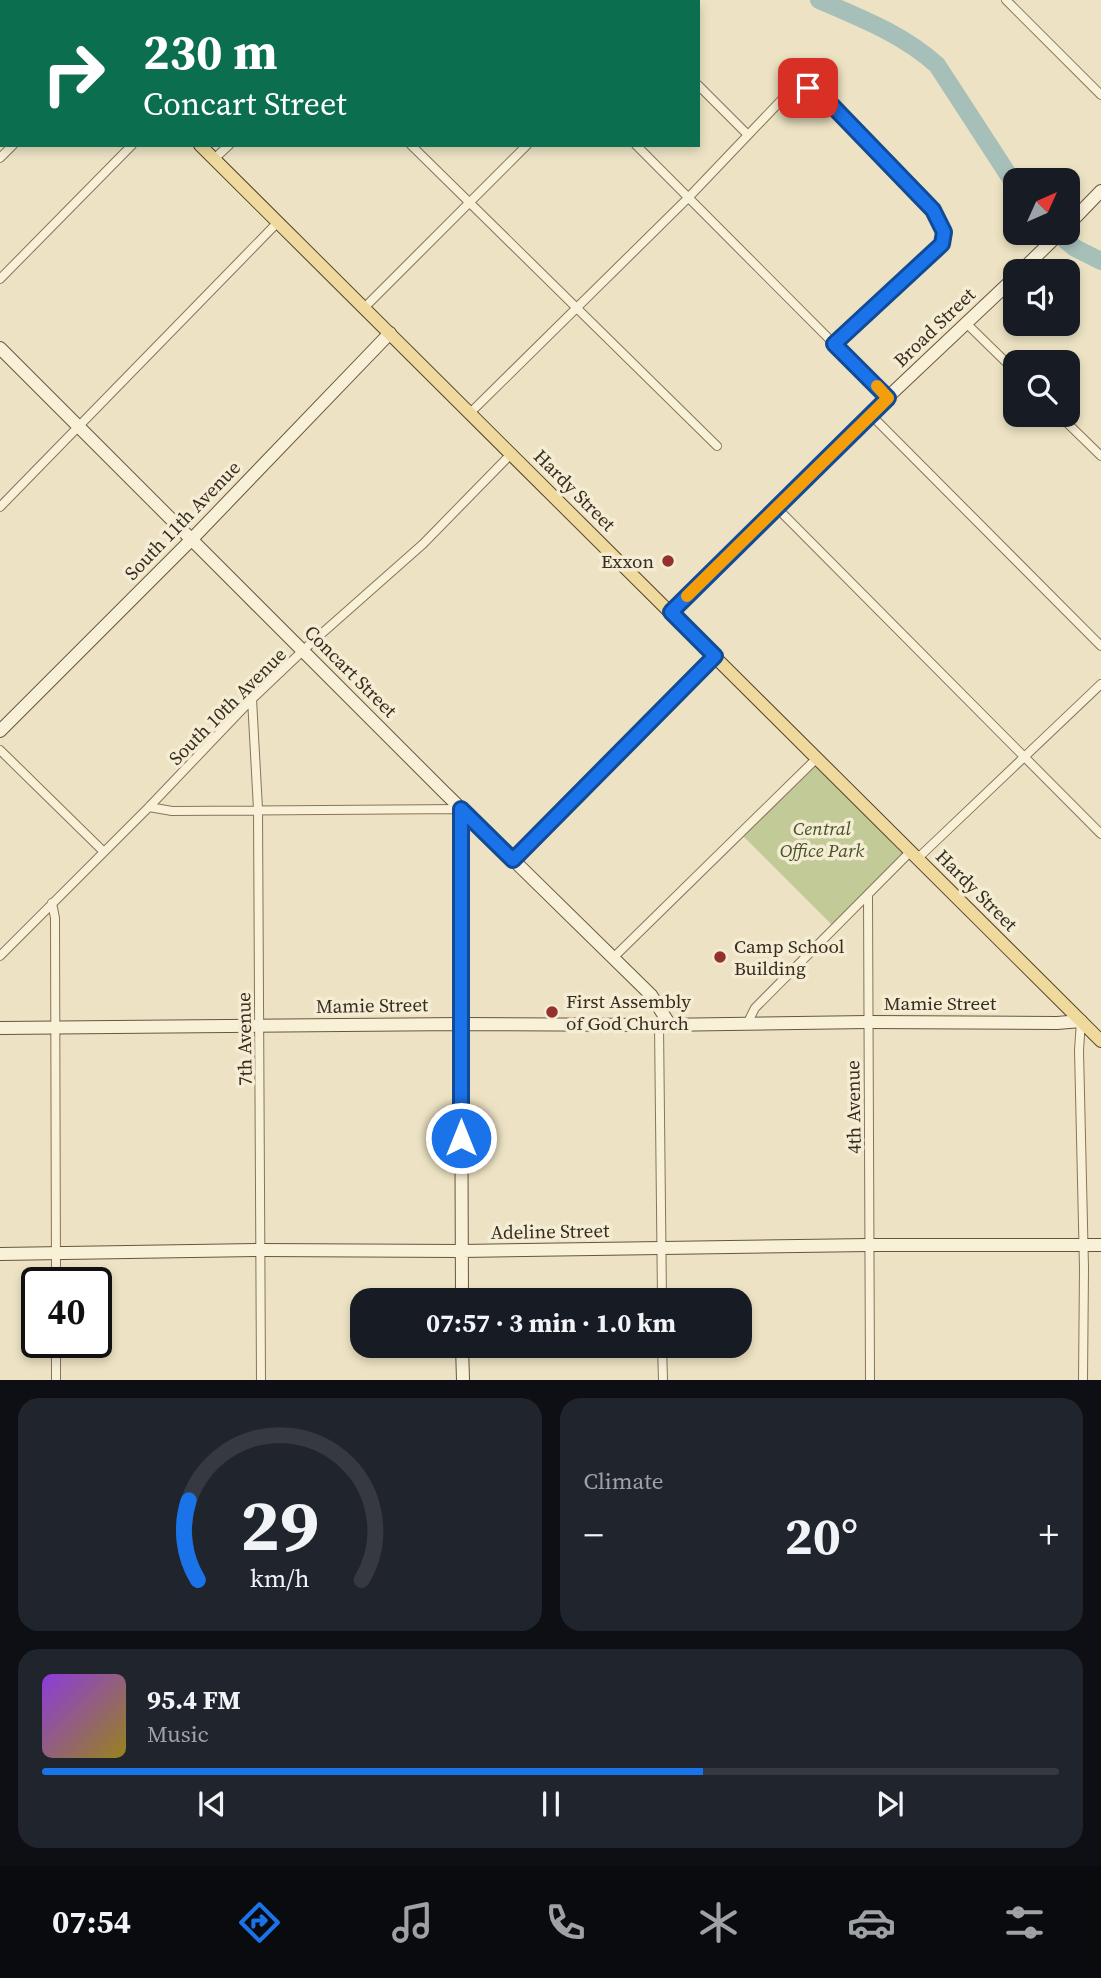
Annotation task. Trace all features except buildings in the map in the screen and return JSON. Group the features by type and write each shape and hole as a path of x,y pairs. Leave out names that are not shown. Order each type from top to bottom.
{"main road":[{"name":"Hardy Street","path":"202,147 1101,1041"}],"street":[{"path":"1006,0 1101,94"},
{"path":"700,87 748,135"},
{"path":"470,413 688,198 792,90 808,88 820,93 933,210 944,232 942,244 834,344"},
{"path":"0,279 130,147"},
{"path":"214,159 227,147"},
{"path":"413,147 717,446"},
{"path":"364,308 525,147"},
{"path":"638,147 888,398"},
{"path":"1080,212 1101,191"},
{"path":"0,507 278,222"},
{"path":"1033,259 1047,245"},
{"name":"Broad Street","path":"671,612 870,414 1003,289"},
{"path":"967,324 1003,359"},
{"name":"South 11th Avenue","path":"0,731 191,540 390,333"},
{"name":"Concart Street","path":"0,348 651,995 664,1025"},
{"path":"870,414 1101,646"},
{"path":"1071,427 1101,456"},
{"name":"South 10th Avenue","path":"0,956 252,699 424,544 511,454"},
{"path":"776,507 1101,834"},
{"path":"513,860 715,656"},
{"path":"747,1024 755,1008 867,896 1024,758 1101,684"},
{"name":"7th Avenue","path":"252,699 258,809 261,1380"},
{"path":"0,750 104,852"},
{"path":"613,958 817,758"},
{"path":"149,807 172,811 461,809 462,1288"},
{"name":"4th Avenue","path":"867,896 870,1380"},
{"path":"52,903 55,918 56,1267"},
{"path":"1081,1021 1079,1050 1084,1245 1083,1380"},
{"name":"Mamie Street","path":"0,1028 1081,1021"},
{"path":"662,1288 664,1025"},
{"name":"Adeline Street","path":"0,1254 1101,1245"},
{"path":"56,1358 56,1380"},
{"path":"463,1358 463,1380"},
{"path":"662,1358 663,1380"}],"green space":[{"name":"Central Office Park","path":"817,758 911,851 835,928 740,833"}],"waterway":[{"path":"819,0 896,36 937,65 1004,168"},
{"path":"837,0 837,8"},
{"path":"1071,245 1101,261"}],"slow traffic":[{"path":"687,596 888,398 877,386"}],"place":[{"name":"Exxon","path":"668,561"},
{"name":"Camp School Building","path":"720,957"},
{"name":"First Assembly of God Church","path":"552,1012"}],"route":[{"path":"461,1138 461,809 513,860 715,656 671,612 888,398 834,344 942,244 944,232 933,210 820,93 808,88"}]}
